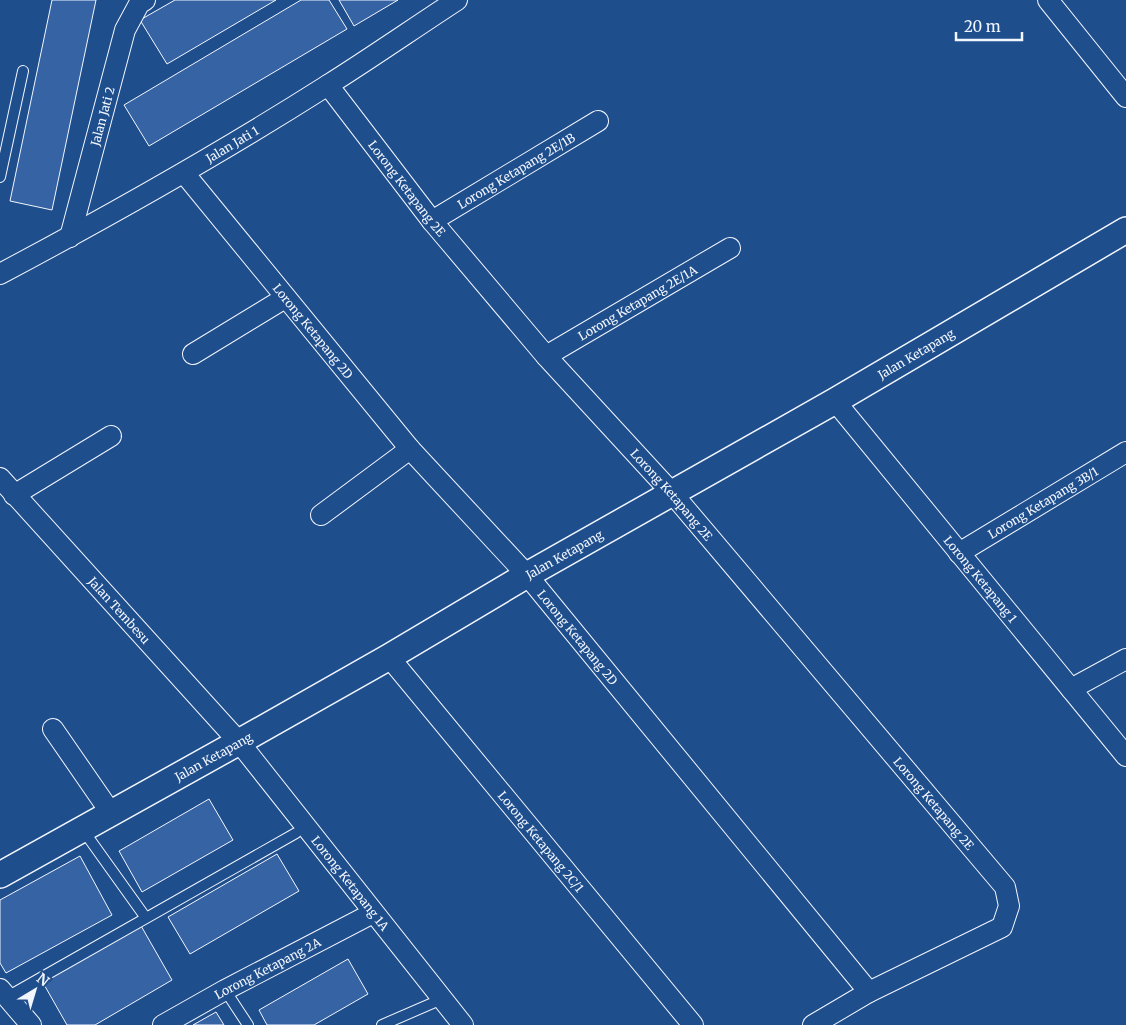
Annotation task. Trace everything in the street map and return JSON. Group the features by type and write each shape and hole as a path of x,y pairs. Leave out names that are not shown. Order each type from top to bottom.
{"street":[{"name":"Jalan Jati 2","path":"70,237 125,30 139,4 145,0"},
{"name":"Jalan Jati 1","path":"0,274 184,173 328,85 457,0"},
{"path":"1048,0 1126,97"},
{"name":"Lorong Ketapang 2E","path":"328,85 432,221 546,356 672,493 1005,887 1009,906 1002,927 869,992"},
{"name":"Lorong Ketapang 2E/1B","path":"432,221 598,121"},
{"name":"Lorong Ketapang 2D","path":"184,173 410,449 527,575 869,992"},
{"name":"Jalan Ketapang","path":"0,875 84,830 389,657 527,575 835,401 1126,230"},
{"name":"Lorong Ketapang 2E/1A","path":"546,356 730,248"},
{"path":"193,354 285,298"},
{"name":"Lorong Ketapang 1","path":"835,401 1126,756"},
{"path":"14,495 111,436"},
{"path":"321,515 410,449"},
{"name":"Lorong Ketapang 3B/1","path":"959,554 1126,452"},
{"name":"Jalan Tembesu","path":"0,478 238,742"},
{"name":"Lorong Ketapang 2C/1","path":"389,657 693,1025"},
{"path":"1071,689 1126,659"},
{"path":"53,729 112,813"},
{"name":"Lorong Ketapang 1A","path":"238,742 463,1025"},
{"name":"Lorong Ketapang 2A","path":"163,1025 225,990 373,914"},
{"path":"813,1025 869,992"},
{"path":"4,993 31,1025"}],"lane":[{"path":"0,176 23,71"},
{"path":"84,830 146,918"},
{"path":"4,993 146,918 296,833"},
{"path":"225,990 248,1025"},
{"path":"382,1025 442,999"}],"building":[{"path":"52,0 96,0 52,210 10,201"},
{"path":"175,0 276,0 167,64 140,20"},
{"path":"301,0 329,0 347,29 149,146 124,105"},
{"path":"339,0 398,0 354,26"},
{"path":"209,799 233,840 142,892 119,851"},
{"path":"277,854 299,891 190,954 168,917"},
{"path":"80,856 112,915 6,973 0,963 0,900"},
{"path":"140,924 172,980 95,1025 67,1025 42,981"},
{"path":"348,959 368,994 314,1025 267,1025 259,1010"},
{"path":"216,1012 224,1025 193,1025"}]}
